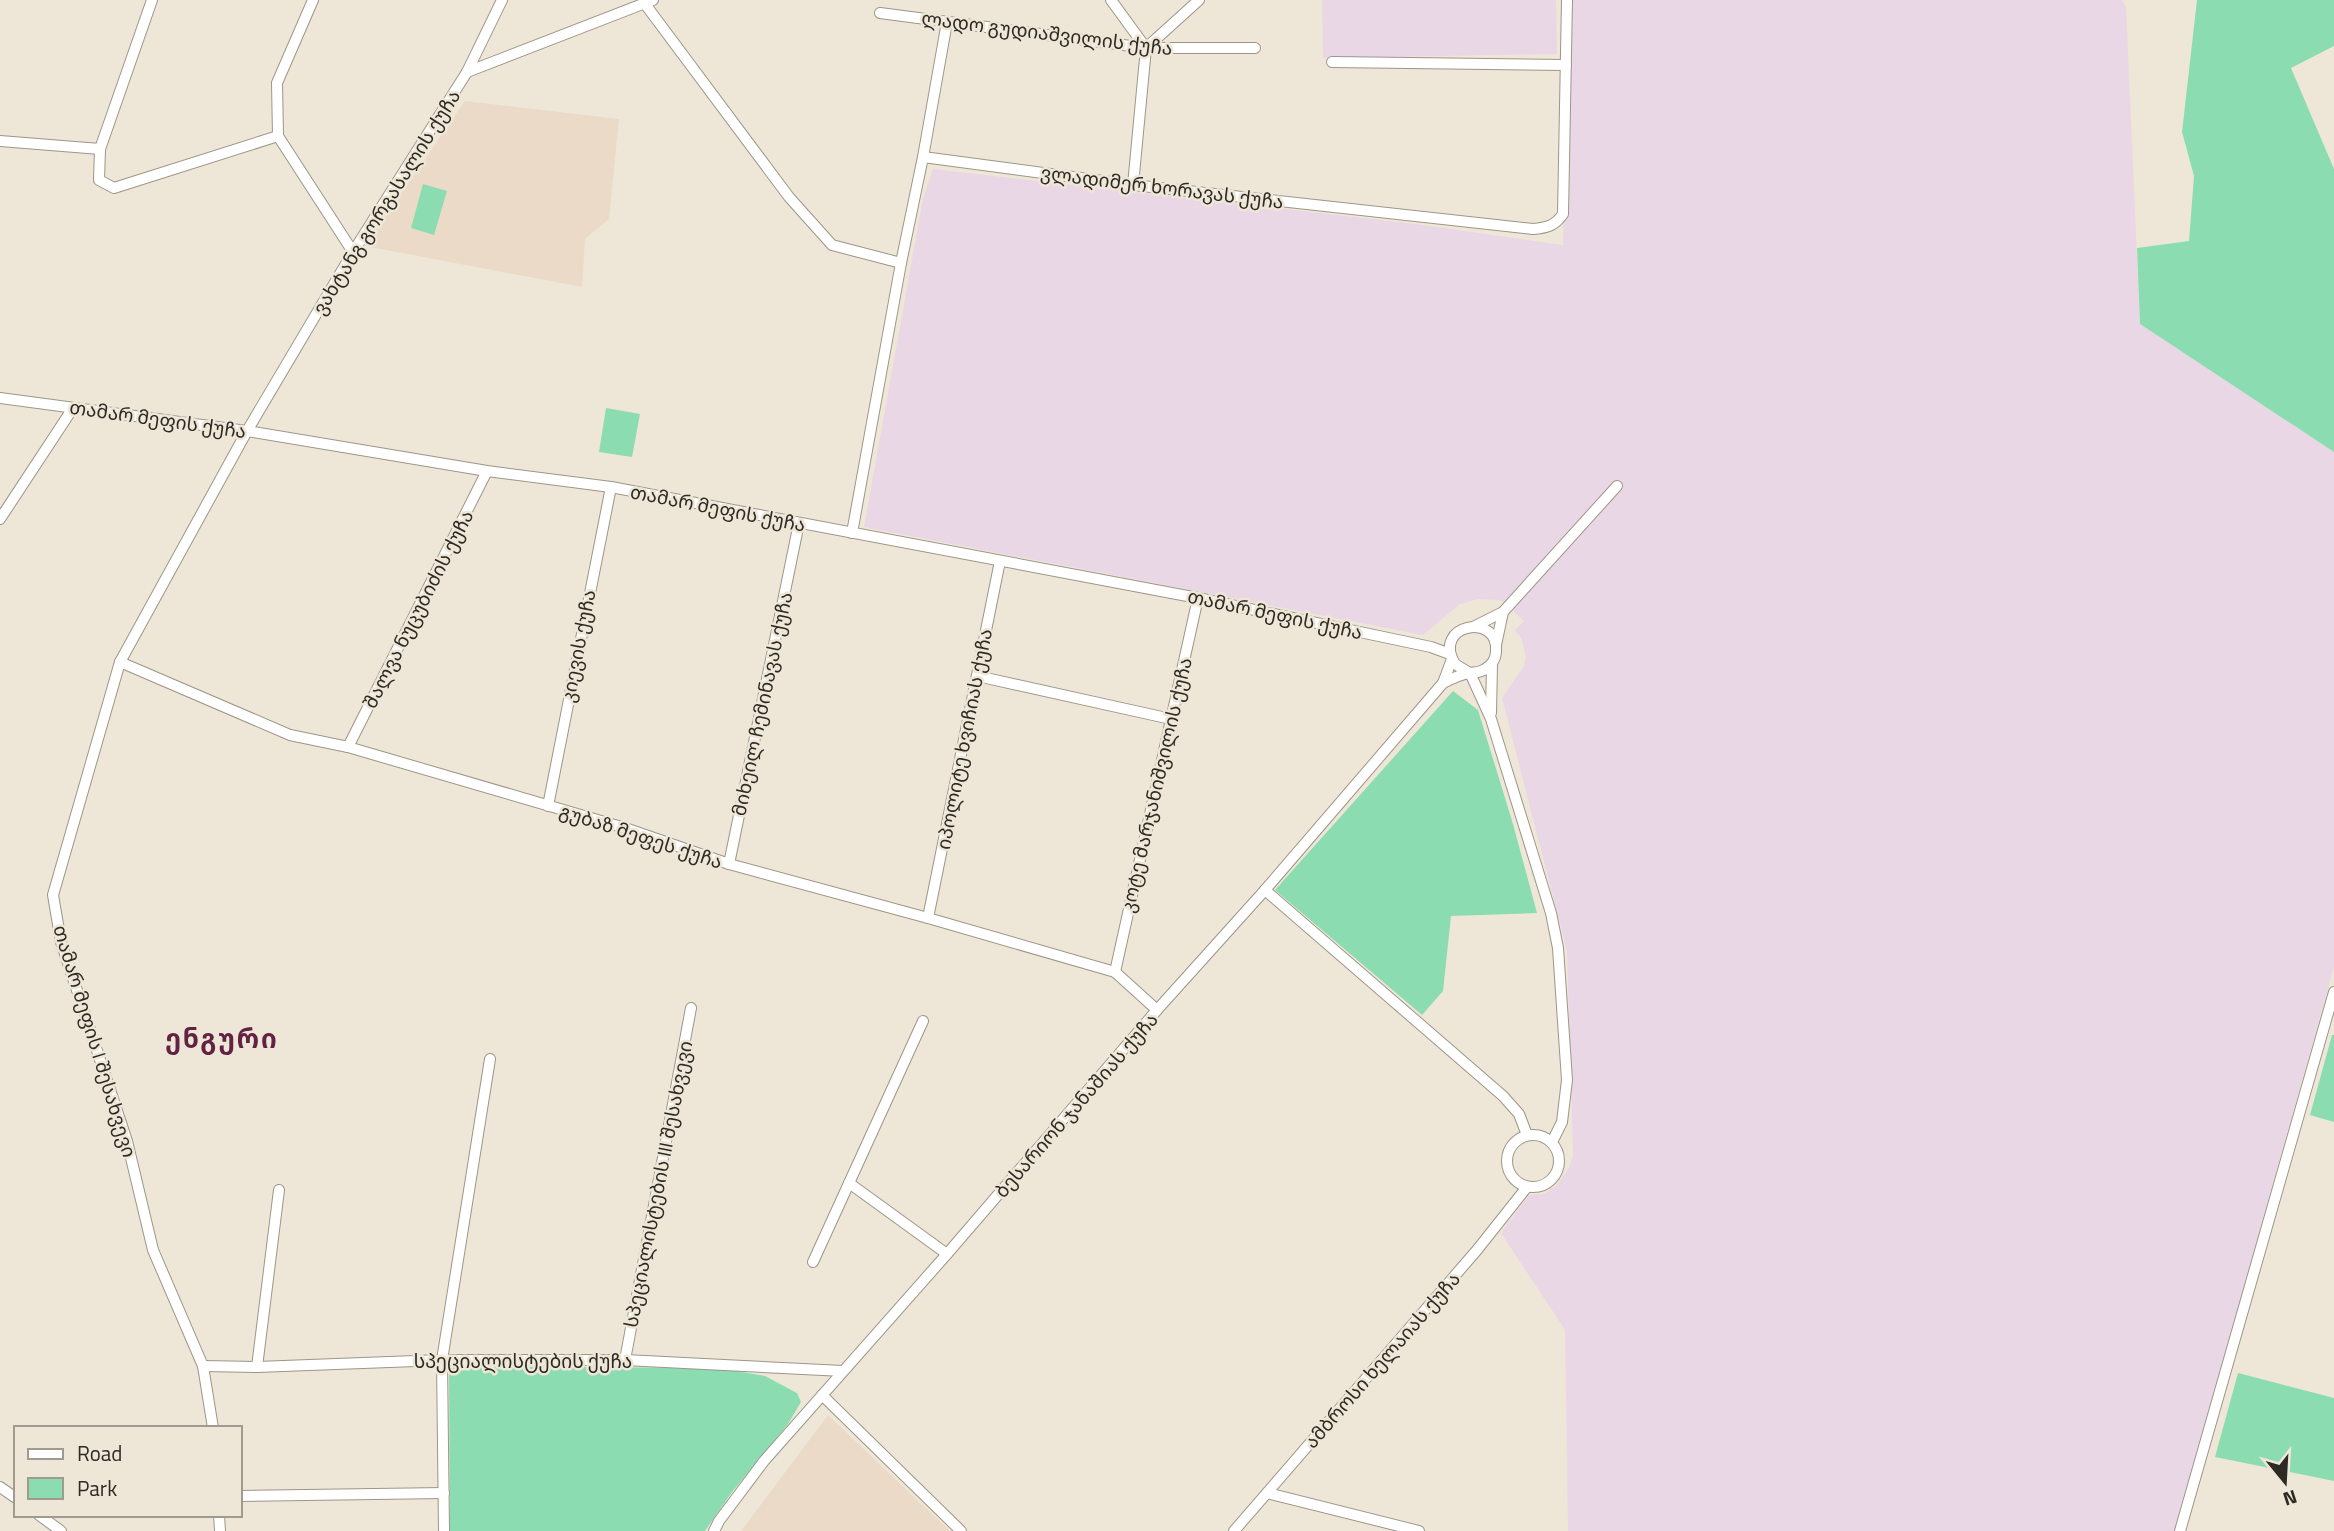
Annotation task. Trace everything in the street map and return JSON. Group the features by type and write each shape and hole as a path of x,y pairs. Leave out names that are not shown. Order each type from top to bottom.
{"street":[{"path":"152,0 100,149 99,180 114,188 278,136"},
{"path":"313,0 276,83 278,136 353,252"},
{"path":"467,72 502,0"},
{"path":"1111,0 1146,48 1133,185"},
{"path":"1146,48 1199,0"},
{"name":"ვლადიმერ ხორავას ქუჩა","path":"923,157 1133,185 1533,229 1548,227 1563,214 1567,0"},
{"path":"649,2 782,188 832,245 901,263"},
{"name":"ვახტანგ გორგასალის ქუჩა","path":"247,431 353,252 467,72 649,2"},
{"name":"ლადო გუდიაშვილის ქუჩა","path":"880,13 1146,48 1255,48"},
{"path":"852,533 947,22"},
{"path":"1332,62 1566,65"},
{"path":"0,141 100,149"},
{"name":"თამარ მეფის ქუჩა","path":"0,398 247,431 487,471 611,487 1198,598 1431,647 1451,657"},
{"path":"0,519 73,408"},
{"name":"თამარ მეფის I შესახვევი","path":"213,1426 203,1366 153,1250 127,1141 61,942 53,895 120,662 247,431"},
{"name":"შალვა ნუცუბიძის ქუჩა","path":"348,747 487,471"},
{"path":"1475,626 1503,612 1617,486"},
{"name":"კიევის ქუჩა","path":"548,806 611,487"},
{"name":"მიხეილ ჩემინავას ქუჩა","path":"729,864 799,523"},
{"name":"იპოლიტე ხვიჩიას ქუჩა","path":"928,918 1000,561"},
{"name":"კოტე მარჯანიშვილის ქუჩა","path":"1115,972 1198,598"},
{"path":"1491,719 1492,664 1497,652 1503,612"},
{"path":"1431,647 1469,626 1489,632 1496,645"},
{"path":"1443,683 1451,657 1451,642 1458,632"},
{"path":"1451,657 1458,668 1469,673 1491,719 1551,913 1559,948 1567,1080 1562,1122 1552,1143"},
{"name":"გუბაზ მეფეს ქუჩა","path":"120,662 290,735 348,747 625,828 729,864 1115,972 1157,1010"},
{"path":"1443,683 1482,671 1492,664"},
{"path":"977,676 1171,719"},
{"name":"ბესარიონ ჯანაშიას ქუჩა","path":"714,1531 764,1461 1443,683"},
{"path":"1265,890 1503,1096 1519,1114 1527,1135"},
{"path":"2180,1531 2334,992"},
{"name":"სპეციალისტების III შესახვევი","path":"625,1360 691,1008"},
{"path":"813,1262 923,1021"},
{"path":"444,1531 442,1360 490,1059"},
{"path":"1527,1135 1545,1137 1552,1143 1559,1153 1558,1171 1545,1185 1527,1187 1512,1178 1506,1161 1512,1145 1527,1135"},
{"path":"849,1183 947,1254"},
{"name":"ამბროსი ხელაიას ქუჩა","path":"1234,1531 1452,1280 1527,1187"},
{"path":"257,1367 279,1190"},
{"name":"სპეციალისტების ქუჩა","path":"203,1366 257,1367 442,1360 625,1360 844,1371"},
{"path":"822,1395 961,1531"},
{"path":"242,1496 444,1493"},
{"path":"1267,1493 1419,1531"},
{"path":"42,1517 61,1531"}],"shaded area":[{"path":"1322,0 1556,0 1557,54 1323,58"},
{"path":"1567,0 2122,0 2126,7 2140,324 2334,452 2334,967 2175,1531 1568,1531 1565,1330 1501,1233 1529,1195 1544,1194 1557,1185 1569,1168 1573,1156 1567,951 1502,698 1524,666 1526,658 1522,640 1515,630 1524,621 1500,600 1478,599 1460,604 1423,635 864,527 923,198 933,169 1416,224 1563,245"},
{"path":"465,101 619,119 609,219 585,239 582,287 365,246"},
{"path":"828,1415 950,1531 741,1531"}],"green space":[{"path":"2197,0 2334,0 2334,46 2291,68 2334,169 2334,452 2140,324 2137,248 2189,241 2194,176 2182,132"},
{"path":"423,184 447,191 434,235 411,228"},
{"path":"606,408 640,414 632,457 599,452"},
{"path":"1453,691 1478,710 1537,913 1451,916 1443,991 1422,1015 1275,890"},
{"path":"2334,1035 2334,1122 2310,1115"},
{"path":"453,1366 718,1368 765,1376 797,1393 801,1402 788,1424 732,1492 705,1531 450,1531 449,1371"},
{"path":"2238,1373 2334,1398 2334,1481 2215,1457"}],"district":[{"name":"ენგური","path":"222,1039"}]}
